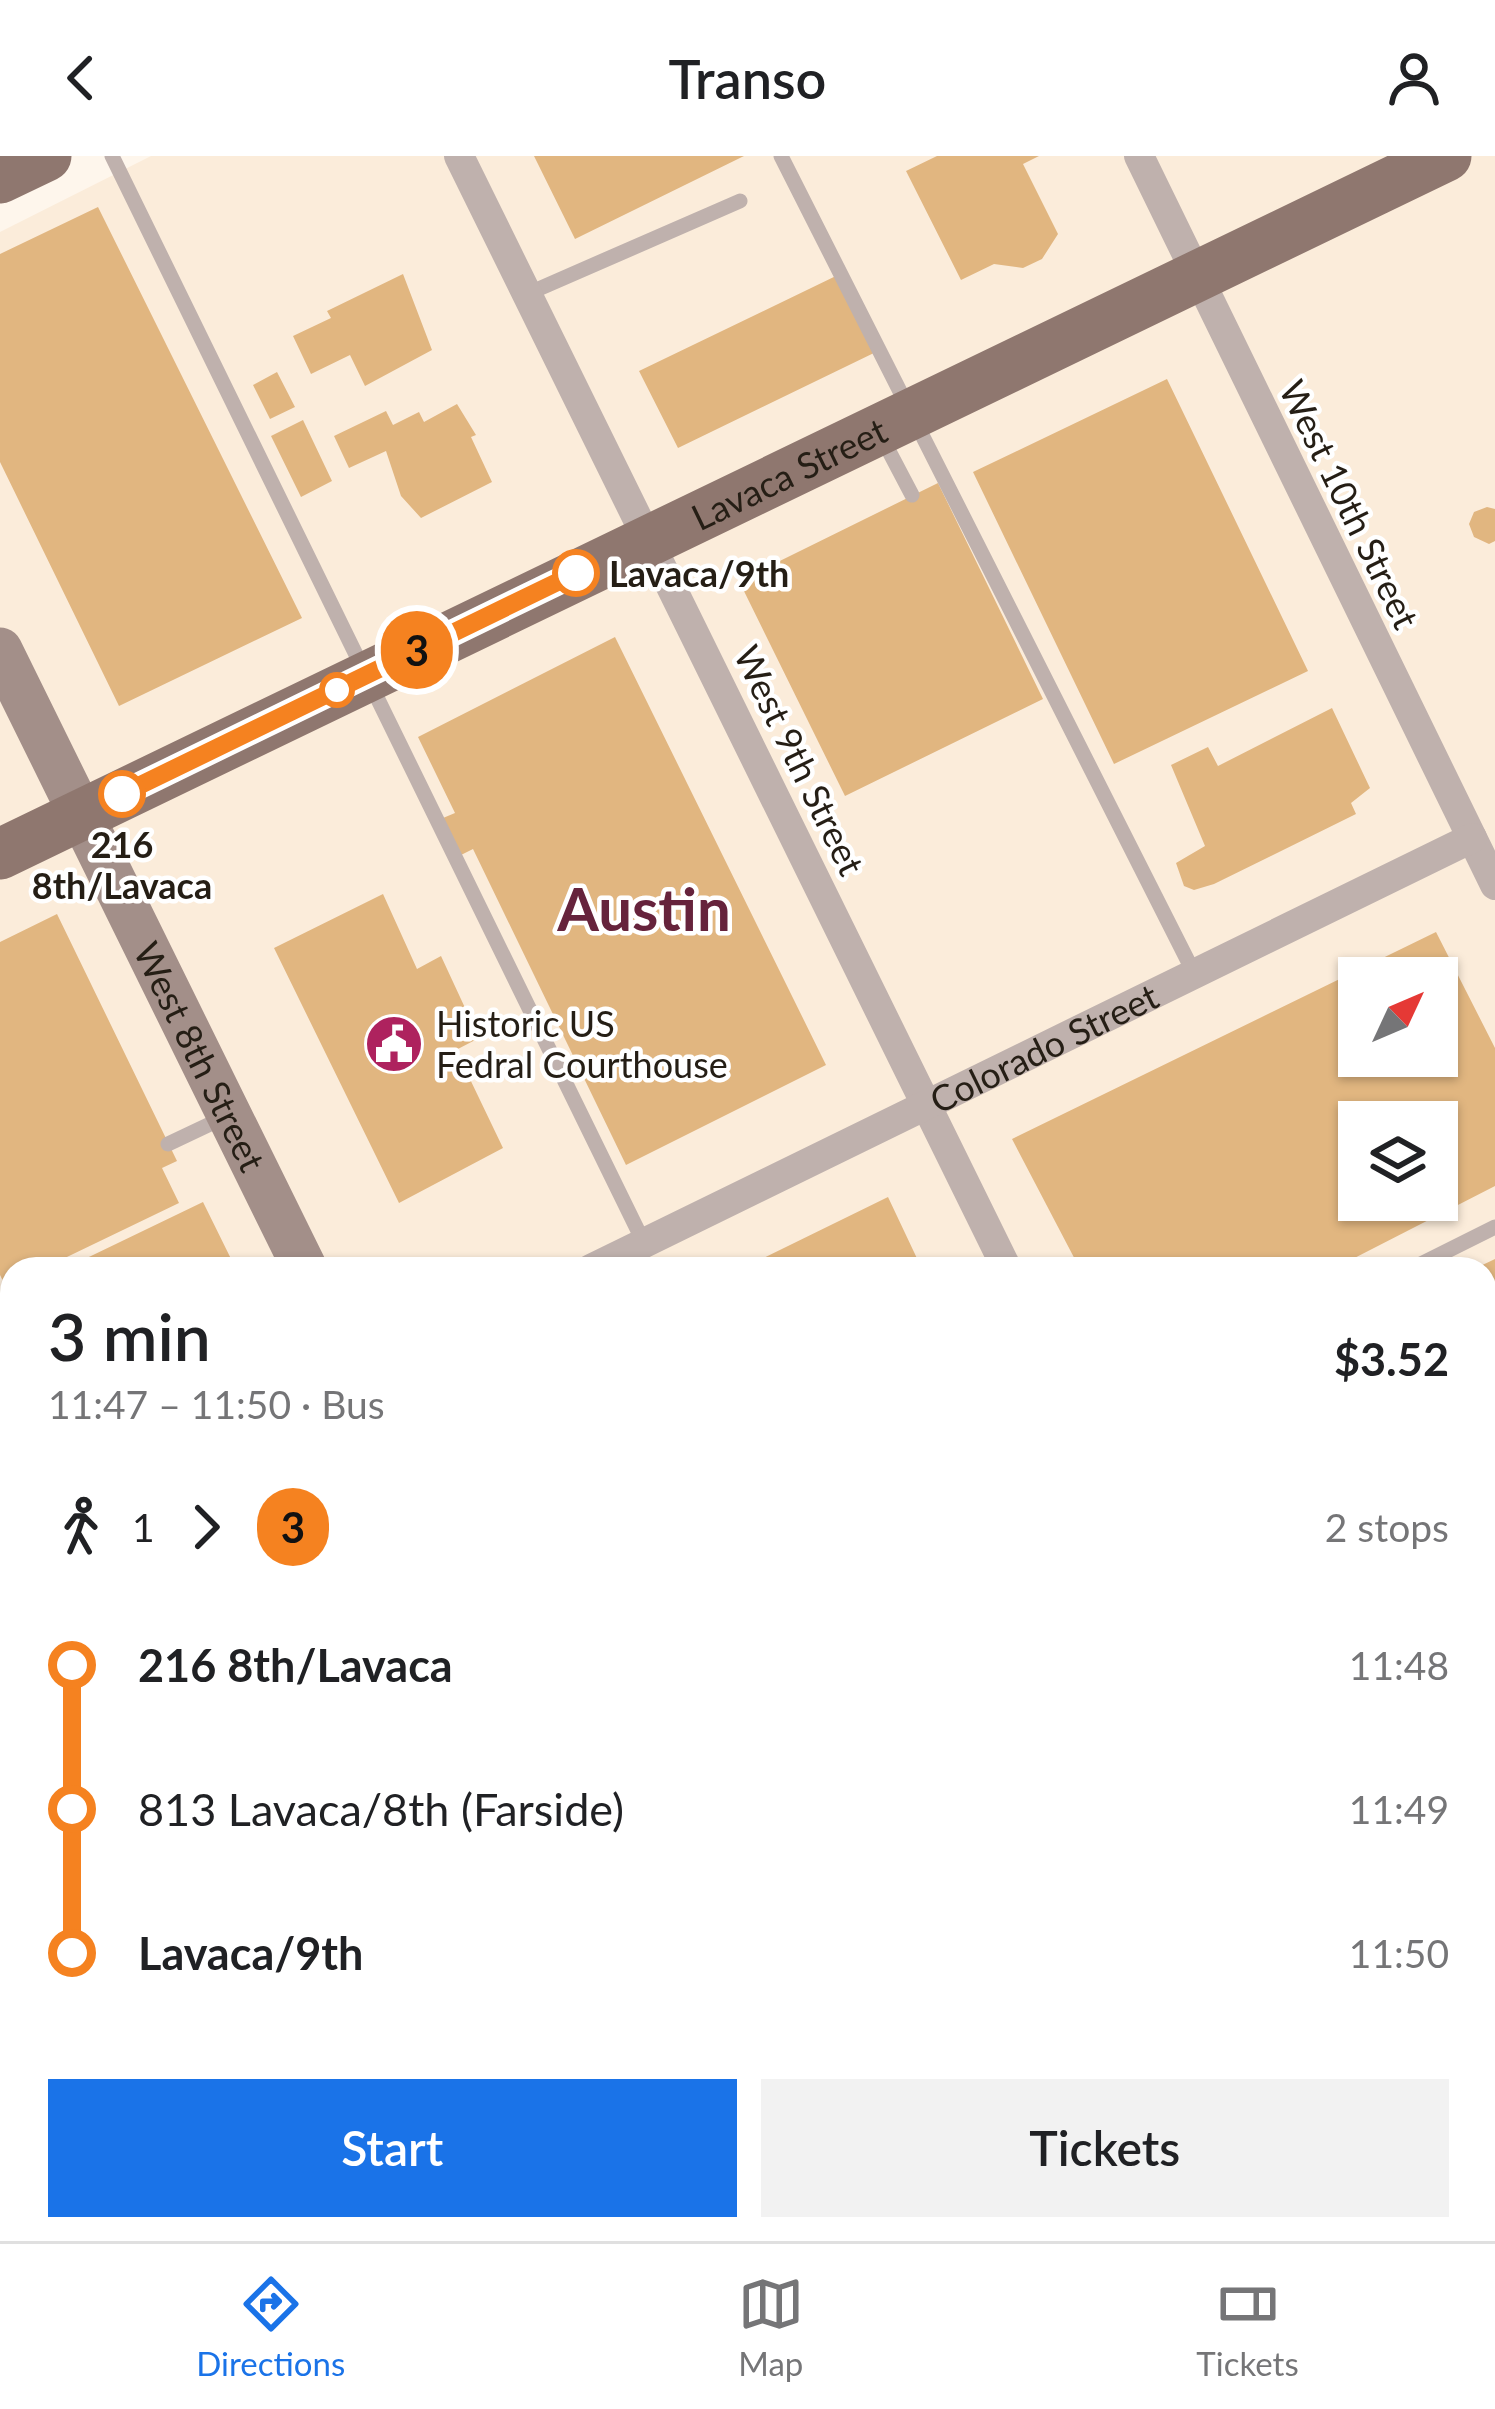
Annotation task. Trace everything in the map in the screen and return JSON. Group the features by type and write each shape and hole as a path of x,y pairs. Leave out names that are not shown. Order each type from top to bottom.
{"main road":[{"path":"0,178 46,156"},
{"name":"Lavaca Street","path":"0,854 1446,156"},
{"name":"West 8th Street","path":"0,650 299,1257"}],"street":[{"name":"West 9th Street","path":"459,156 1001,1257"},
{"name":"West 10th Street","path":"1139,156 1483,832 1495,885"},
{"name":"Colorado Street","path":"615,1257 1483,832"}],"lane":[{"path":"112,156 644,1243"},
{"path":"781,156 894,420 1194,973"},
{"path":"527,294 740,201"},
{"path":"894,420 912,496"},
{"path":"168,1144 229,1115"},
{"path":"1435,1257 1495,1227"}],"shaded area":[{"path":"151,156 1495,156 1495,1257 0,1257 0,232"}],"building":[{"path":"534,156 744,156 575,239"},
{"path":"937,156 1039,156 1023,164 1058,234 1042,259 1023,268 994,264 961,280 906,171"},
{"path":"98,207 302,618 119,706 0,462 0,254"},
{"path":"403,274 432,350 365,386 350,355 311,374 293,336 331,318 327,311"},
{"path":"840,274 878,351 678,448 639,371"},
{"path":"277,372 295,407 270,419 253,385"},
{"path":"1167,379 1308,671 1114,764 973,472"},
{"path":"457,404 476,435 471,437 492,482 421,518 401,496 386,451 349,468 334,436 386,411 393,425 419,412 424,422"},
{"path":"303,420 332,481 301,497 271,436"},
{"path":"938,483 1043,699 845,796 739,581"},
{"path":"1495,509 1495,541 1489,544 1474,537 1469,524 1474,512"},
{"path":"615,637 826,1065 626,1165 473,849 461,855 443,818 455,813 418,737"},
{"path":"1332,708 1370,788 1351,803 1356,814 1214,884 1194,890 1184,886 1176,863 1205,846 1171,765 1208,747 1218,766"},
{"name":"Historic US Fedral Courthouse","path":"383,894 417,969 441,956 479,1038 456,1050 503,1148 399,1203 274,948"},
{"path":"57,914 177,1161 162,1168 179,1203 67,1257 0,1257 0,942"},
{"path":"1436,932 1449,957 1385,957"},
{"path":"1458,975 1495,1048 1495,1186 1458,1205 1458,1101 1338,1101 1338,1221 1427,1221 1356,1257 1074,1257 1012,1139 1338,980 1338,1077 1458,1077"},
{"path":"888,1197 916,1257 766,1257"},
{"path":"203,1202 230,1257 89,1257"}],"bus line":[{"name":"3","path":"122,794 576,573"}],"place":[{"name":"Lavaca/9th","path":"576,573"},
{"name":"216 8th/Lavaca","path":"122,794"},
{"name":"Historic US Fedral Courthouse","path":"394,1044"}],"district":[{"name":"Austin","path":"644,908"}]}
